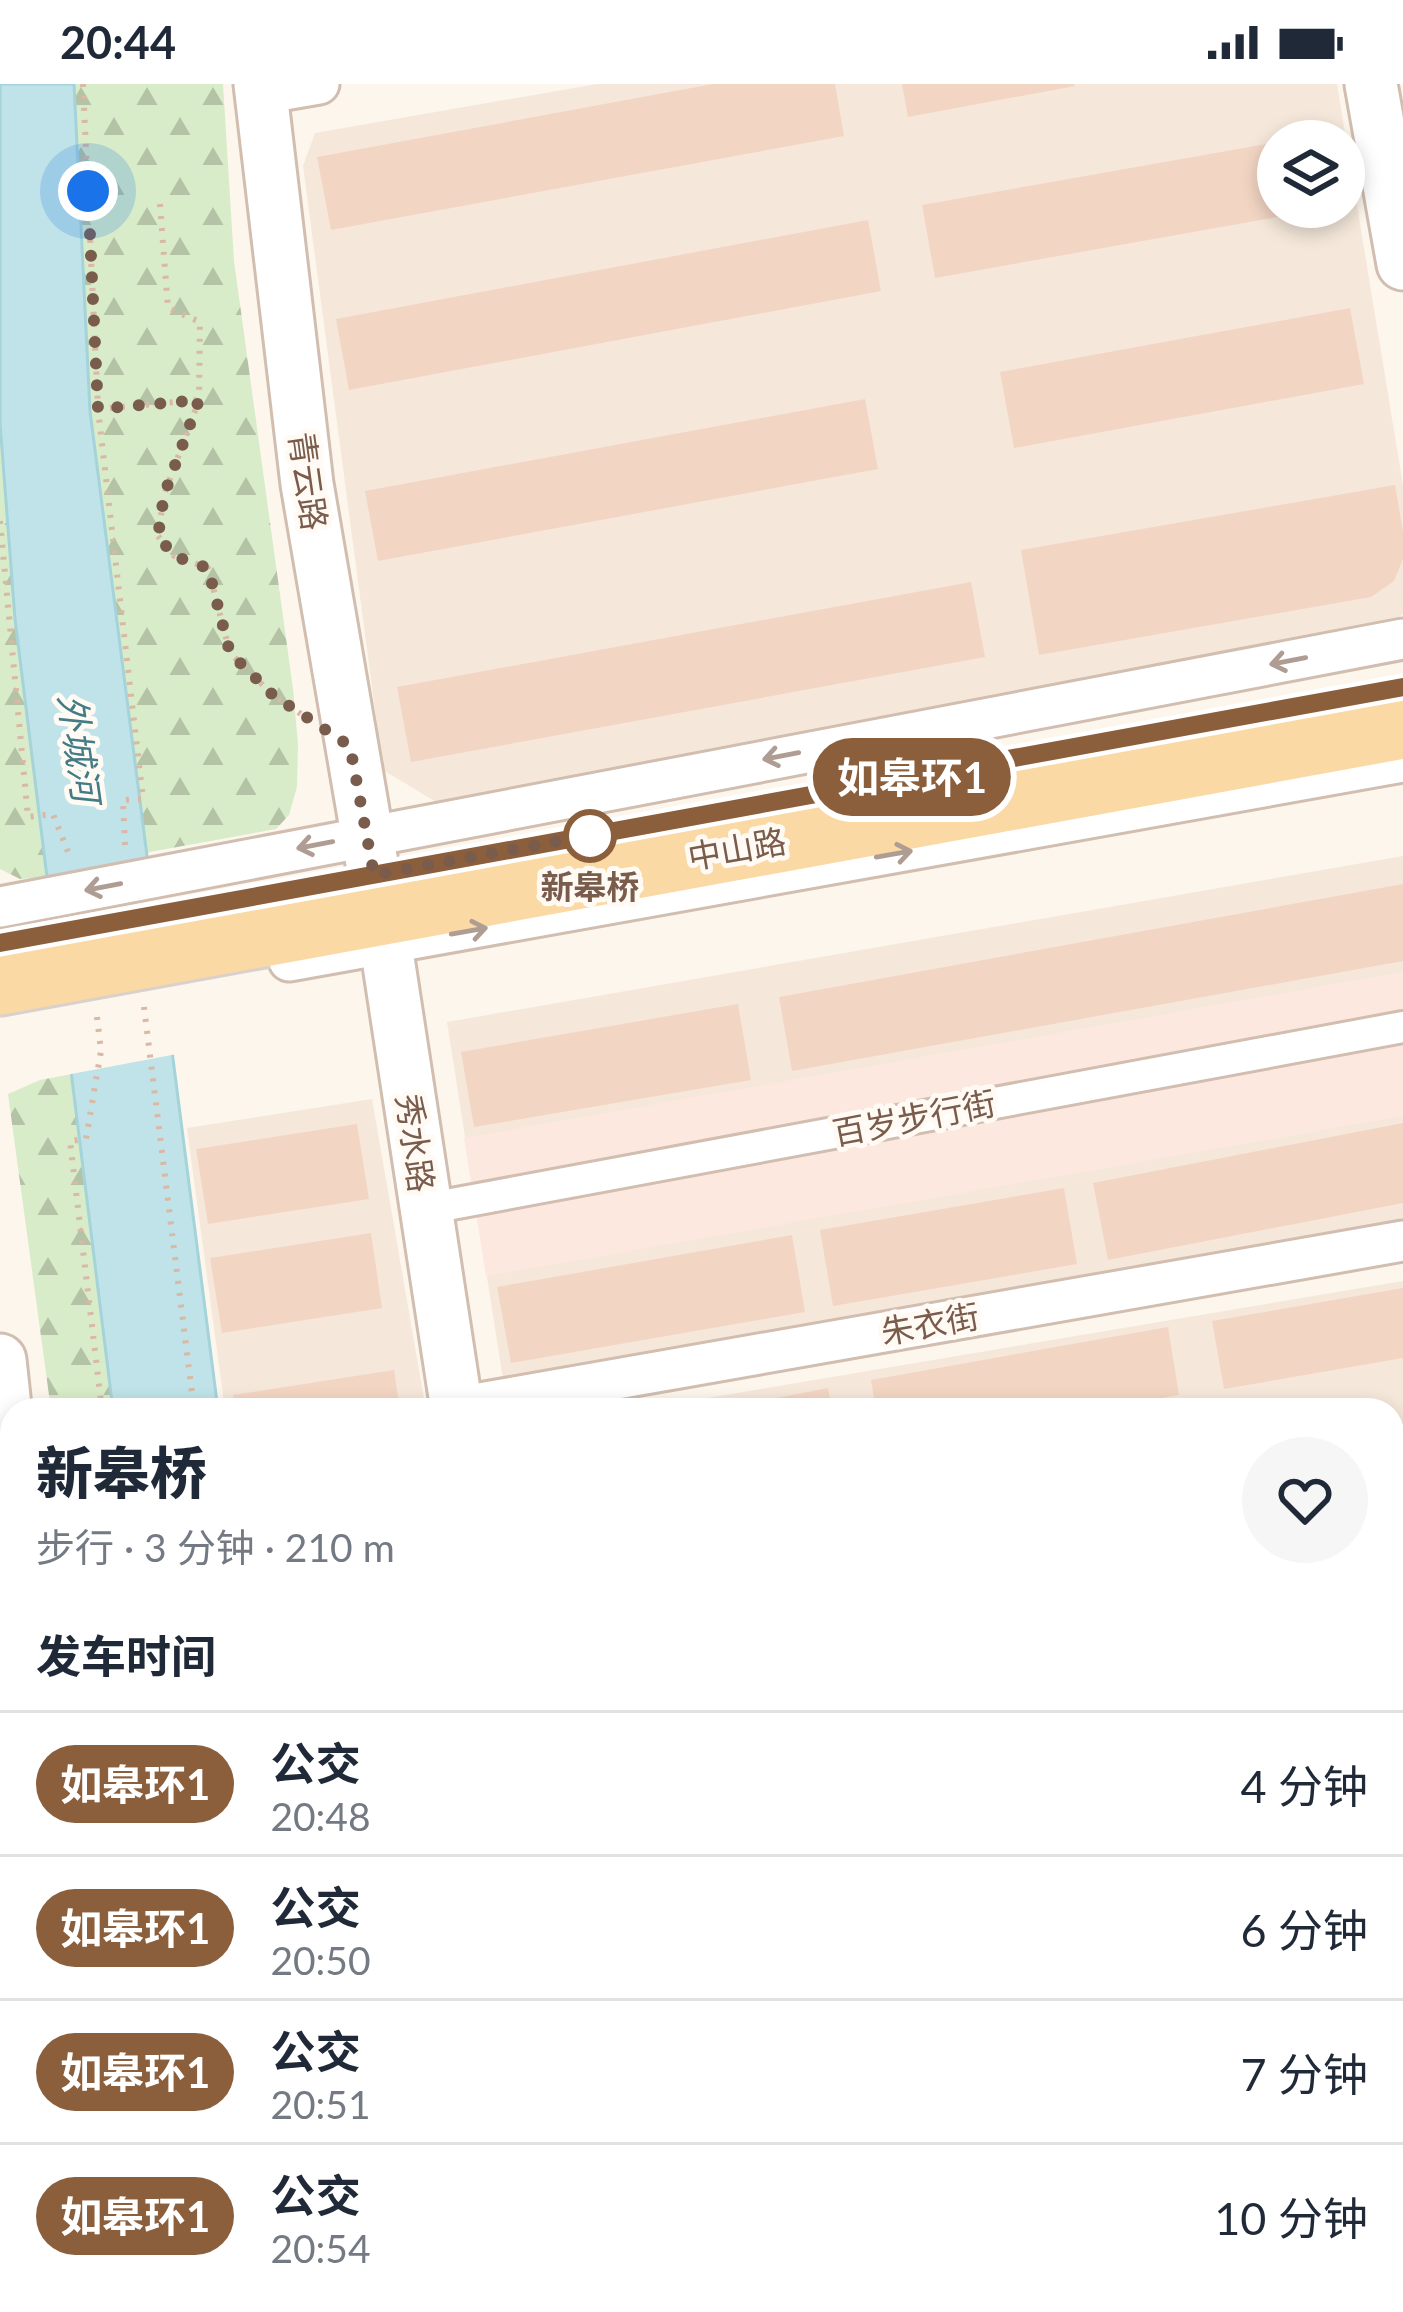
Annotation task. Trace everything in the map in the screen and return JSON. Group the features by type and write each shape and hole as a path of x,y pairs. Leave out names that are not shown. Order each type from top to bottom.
{"main road":[{"name":"中山路","path":"6,968 219,921 1403,687"},
{"name":"中山路","path":"376,892 1403,728"}],"street":[{"path":"261,89 319,84"},
{"path":"1371,84 1403,264"},
{"name":"青云路","path":"261,89 307,484 376,892"},
{"path":"376,892 1403,639"},
{"path":"376,892 1403,762"},
{"name":"秀水路","path":"376,892 455,1398"},
{"name":"百岁步行街","path":"424,1209 1403,1027"},
{"name":"朱衣街","path":"519,1398 1403,1241"},
{"path":"0,1360 4,1398"}],"path":[{"path":"83,84 98,409 143,799 123,800 126,862"},
{"path":"160,204 168,308 200,322 199,400 164,495 158,536 174,556 208,568 230,653 273,695 350,746"},
{"path":"98,409 199,400"},
{"path":"0,521 28,817"},
{"path":"142,990 193,1398"},
{"path":"70,1141 101,1398"}],"shaded area":[{"path":"597,84 1337,84 1343,120 1257,120 1257,228 1361,228 1403,485 1403,614 1396,620 438,803 383,770 303,166 315,133"},
{"path":"1403,856 1403,1219 503,1379 447,1022"},
{"path":"1403,972 1403,1116 486,1276 464,1138"},
{"path":"372,1099 424,1398 223,1398 187,1128"},
{"path":"1403,1281 1403,1398 707,1398"}],"green space":[{"path":"74,84 223,84 234,261 293,689 297,787 289,815 276,829 144,853 90,411"},
{"path":"0,423 15,619 46,877 20,879 0,869"},
{"path":"72,1074 112,1398 49,1398 8,1094 40,1080"}],"water":[{"name":"外城河","path":"0,84 74,84 90,411 216,1398 112,1398 15,619 0,423"}],"pier":[{"path":"151,858 177,1054 66,1075 41,880"}],"building":[{"path":"713,84 835,84 844,136 331,230 317,157"},
{"path":"902,84 1074,84 1075,86 908,117"},
{"path":"1257,146 1257,221 935,278 922,205"},
{"path":"868,220 881,291 349,390 336,319"},
{"path":"1350,308 1364,384 1014,448 1000,372"},
{"path":"865,399 878,469 378,561 365,491"},
{"path":"1395,485 1403,559 1394,581 1371,597 1039,655 1021,550"},
{"path":"971,582 985,657 411,762 397,687"},
{"path":"1403,884 1403,961 792,1071 779,997"},
{"path":"738,1004 751,1080 474,1127 461,1052"},
{"path":"1403,1123 1403,1203 1108,1260 1093,1183"},
{"path":"357,1124 369,1199 208,1224 196,1149"},
{"path":"1064,1188 1077,1264 833,1306 820,1230"},
{"path":"371,1233 382,1308 222,1333 210,1258"},
{"path":"792,1235 805,1312 511,1363 497,1287"},
{"path":"1403,1288 1403,1358 1224,1389 1212,1321"},
{"path":"1168,1327 1179,1395 874,1398 871,1380"},
{"path":"394,1370 398,1398 234,1398"},
{"path":"828,1388 830,1398 776,1398"}],"bus line":[{"name":"如皋环1","path":"0,943 1403,687"}],"place":[{"name":"新皋桥","path":"590,836"}],"route":[{"path":"88,191 98,409 199,400 164,495 158,536 174,556 208,568 230,653 273,695 350,746 374,875 608,832 590,836"}]}
